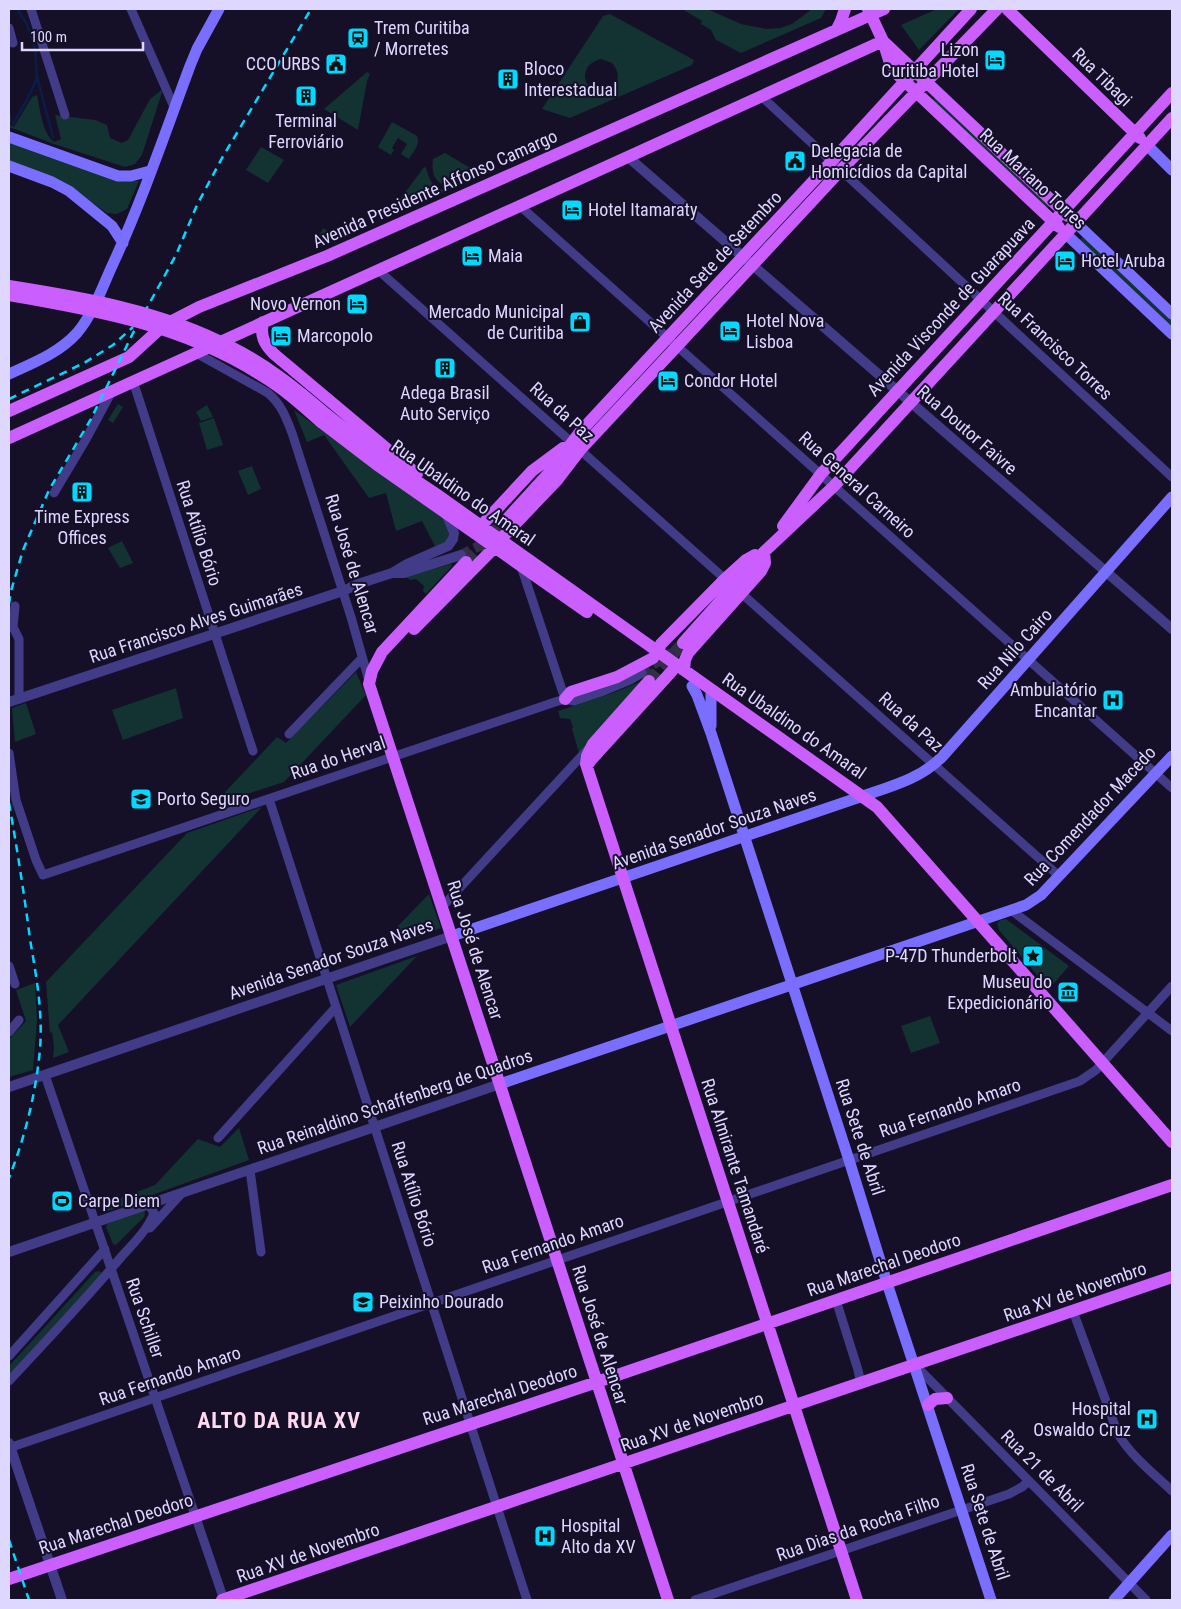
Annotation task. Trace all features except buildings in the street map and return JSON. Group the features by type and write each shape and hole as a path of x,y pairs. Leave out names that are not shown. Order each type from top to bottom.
{"main road":[{"path":"9,374 59,349 84,323 123,243 174,107 198,49 219,9"},
{"path":"837,29 845,9"},
{"name":"Avenida Presidente Affonso Camargo","path":"9,412 129,357 164,325 198,307 327,256 837,29 869,12 884,9"},
{"name":"Avenida Sete de Setembro","path":"507,519 836,166 914,71 971,9"},
{"name":"Avenida Sete de Setembro","path":"836,166 929,80 997,9"},
{"name":"Rua Tibagi","path":"1007,9 1172,170"},
{"name":"Rua Mariano Torres","path":"869,12 883,41 889,60 905,82 1172,334"},
{"path":"9,438 883,41"},
{"name":"Rua Mariano Torres","path":"883,41 914,71 929,80 1172,314"},
{"name":"Avenida Visconde de Guarapuava","path":"764,552 821,474 1172,93"},
{"name":"Avenida Visconde de Guarapuava","path":"683,643 764,552 834,486 1172,118"},
{"path":"9,137 118,176 131,176 150,171"},
{"path":"1114,182 1117,153"},
{"path":"9,166 52,182 69,192 112,226 123,243"},
{"path":"1003,277 1033,269"},
{"path":"9,286 108,304 157,317 204,334 232,347 266,367 294,387 324,418"},
{"path":"9,295 113,314 196,341 262,375 324,418"},
{"path":"263,322 262,336 274,354 394,453 420,476 436,494"},
{"path":"946,364 953,331"},
{"name":"Rua Ubaldino do Amaral","path":"324,418 481,526 521,566 655,654"},
{"name":"Rua Ubaldino do Amaral","path":"324,418 365,457 446,513 498,544 678,671 711,690 877,807 1172,1142"},
{"path":"481,526 532,471 576,446"},
{"path":"372,671 498,544 557,480 576,446"},
{"name":"Rua Nilo Cairo","path":"863,796 916,777 934,765 1172,497"},
{"path":"565,699 571,692 618,677 655,654 661,644 725,579 746,560 764,552 765,563 761,571 740,592 688,653 678,671 591,760 587,767"},
{"path":"370,684 372,671 382,652 464,559"},
{"name":"Rua Ubaldino do Amaral","path":"678,671 692,686"},
{"path":"587,767 589,750 645,677"},
{"name":"Rua José de Alencar","path":"370,684 668,1600"},
{"name":"Rua Sete de Abril","path":"692,686 711,732 887,1283 991,1600"},
{"path":"711,690 711,732"},
{"name":"Rua Comendador Macedo","path":"793,984 1035,901 1172,756"},
{"name":"Rua Almirante Tamandaré","path":"587,767 857,1600"},
{"name":"Avenida Senador Souza Naves","path":"452,936 863,796"},
{"name":"Rua Reinaldino Schaffenberg de Quadros","path":"500,1084 793,984"},
{"name":"Rua Marechal Deodoro","path":"9,1579 597,1382 1172,1185"},
{"name":"Rua XV de Novembro","path":"223,1600 1172,1277"},
{"path":"928,1405 935,1399 947,1398"},
{"path":"1114,1600 1172,1535"}],"street":[{"path":"31,9 65,114"},
{"path":"132,9 174,107"},
{"path":"9,28 13,43"},
{"name":"Rua Francisco Torres","path":"762,96 1172,478"},
{"name":"Rua Doutor Faivre","path":"628,157 1172,629"},
{"name":"Rua General Carneiro","path":"520,206 1172,788"},
{"name":"Rua da Paz","path":"378,270 725,579"},
{"name":"Rua José de Alencar","path":"196,353 268,393 283,410 344,595 370,684"},
{"name":"Rua Atílio Bório","path":"133,381 253,752"},
{"path":"54,493 112,391"},
{"name":"Rua Francisco Alves Guimarães","path":"9,702 215,633 344,595 358,584 392,573 407,564 448,546 453,539 454,533 446,513"},
{"name":"Rua Francisco Alves Guimarães","path":"392,573 404,573 464,559"},
{"path":"521,566 565,699"},
{"path":"532,596 534,588 544,582"},
{"name":"Rua da Paz","path":"740,592 1059,876"},
{"path":"15,606 13,626 19,640 19,698"},
{"path":"290,734 362,658"},
{"name":"Rua do Herval","path":"9,753 16,800 36,860 43,875 565,699 574,701 630,680 645,677"},
{"path":"442,907 593,744"},
{"path":"572,767 587,767"},
{"name":"Rua Atílio Bório","path":"269,799 527,1600"},
{"path":"1011,910 1172,1031"},
{"name":"Avenida Senador Souza Naves","path":"9,1087 452,936"},
{"path":"9,966 15,984"},
{"name":"Rua Fernando Amaro","path":"9,1446 155,1398 1080,1080 1089,1076 1103,1063 1172,986"},
{"path":"218,1138 336,1008"},
{"path":"9,1032 19,1020"},
{"name":"Rua Schiller","path":"46,1075 223,1600"},
{"name":"Rua Reinaldino Schaffenberg de Quadros","path":"9,1252 500,1084"},
{"path":"250,1170 261,1252"},
{"path":"143,1232 151,1227 182,1193"},
{"path":"9,1381 143,1232 152,1219 154,1212 149,1205"},
{"path":"9,1356 105,1250"},
{"path":"836,1300 858,1370 860,1384"},
{"path":"1073,1311 1118,1434 1125,1446 1136,1458 1172,1491"},
{"name":"Rua 21 de Abril","path":"915,1365 1146,1600"},
{"path":"9,1446 62,1600"},
{"name":"Rua Dias da Rocha Filho","path":"695,1600 962,1510 1015,1491 1029,1481"}],"green space":[{"path":"682,9 707,9 741,24 766,29 780,28 792,24 812,9 826,9 821,18 741,53 716,40 711,30 701,24 702,21"},
{"path":"937,9 959,9 919,50 901,25"},
{"path":"610,14 694,60 692,65 570,118 542,109 603,16","holes":["601,59 612,63 617,70 618,78 616,84 607,92 594,91 585,79 588,66"]},
{"path":"367,72 370,74 358,130 324,109"},
{"path":"163,89 142,155 135,164 125,167 9,127 9,104 10,125 14,127 32,97 37,95 44,126 54,142 61,139 55,115 95,120 107,125 110,138 122,143 128,140 150,99"},
{"path":"938,95 1052,203 1044,211 930,103"},
{"path":"392,122 417,136 417,145 409,159 401,154 407,144 398,138 392,148 394,150 391,155 378,147"},
{"path":"9,141 130,181 139,181 127,209 117,214 107,213 66,184 9,161"},
{"path":"261,147 284,160 268,183 246,170"},
{"path":"445,153 482,175 451,189 435,178 433,170 433,159"},
{"path":"424,167 432,183 446,191 391,216 390,213"},
{"path":"323,228 338,237 323,245 316,241"},
{"path":"1086,233 1172,316 1172,334 1077,243"},
{"path":"118,404 123,407 113,423 108,420"},
{"path":"207,405 213,417 201,421 196,412"},
{"path":"294,410 443,518 448,532 446,542 436,548 422,521 396,531 386,493 369,498 324,435 307,442"},
{"path":"214,418 223,445 207,450 199,423"},
{"path":"252,466 261,489 248,495 238,471"},
{"path":"122,541 133,563 120,568 108,548"},
{"path":"451,564 452,566 426,594 423,591 424,586 416,579 410,580 406,577"},
{"path":"356,672 366,695 284,782 213,805 277,737 286,743"},
{"path":"647,679 579,753 570,719 560,718 558,711 613,693"},
{"path":"176,688 183,718 123,740 112,710"},
{"path":"26,703 36,734 15,742 12,708"},
{"path":"262,807 58,1025 69,1052 53,1058 54,1047 52,1031 50,1034 46,982 187,833"},
{"path":"429,894 441,928 401,943 395,929"},
{"path":"1006,919 1069,966 1049,989 999,930 997,923"},
{"path":"417,956 350,1027 336,985"},
{"path":"35,983 37,1020 33,1070 9,1077 9,1039 26,1021 16,990"},
{"path":"930,1016 940,1043 911,1053 901,1026"},
{"path":"239,1128 249,1160 108,1211 105,1204 155,1185 198,1139 220,1147"},
{"path":"144,1209 144,1217 117,1244 113,1244 106,1227 107,1224"},
{"path":"99,1271 102,1273 9,1379 9,1366 95,1272"}],"waterway":[{"path":"17,9 27,24 35,49 37,77 53,137"},
{"path":"13,124 37,78"}],"tunnel":[{"path":"466,562 507,519"},
{"path":"461,555 483,544"},
{"path":"649,681 683,643"},
{"path":"642,673 679,647"}],"railway":[{"path":"9,604 23,550 49,490 91,419 133,333 176,255 197,205 222,158 311,9"},
{"path":"9,399 84,363 113,345 133,327"},
{"path":"9,803 37,980 41,1035 33,1098 25,1131 9,1178"},
{"path":"9,1540 29,1600"}],"place":[{"name":"Trem Curitiba / Morretes","path":"358,38"},
{"name":"Lizon Curitiba Hotel","path":"995,60"},
{"name":"CCO URBS","path":"336,64"},
{"name":"Bloco Interestadual","path":"508,79"},
{"name":"Terminal Ferroviário","path":"306,96"},
{"name":"Delegacia de Homicídios da Capital","path":"795,161"},
{"name":"Hotel Itamaraty","path":"572,210"},
{"name":"Maia","path":"472,256"},
{"name":"Hotel Aruba","path":"1065,261"},
{"name":"Novo Vernon","path":"357,304"},
{"name":"Mercado Municipal de Curitiba","path":"580,322"},
{"name":"Hotel Nova Lisboa","path":"730,331"},
{"name":"Marcopolo","path":"281,336"},
{"name":"Adega Brasil Auto Serviço","path":"445,368"},
{"name":"Condor Hotel","path":"668,381"},
{"name":"Time Express Offices","path":"82,492"},
{"name":"Ambulatório Encantar","path":"1113,700"},
{"name":"Porto Seguro","path":"141,799"},
{"name":"P-47D Thunderbolt","path":"1033,956"},
{"name":"Museu do Expedicionário","path":"1068,992"},
{"name":"Carpe Diem","path":"62,1201"},
{"name":"Peixinho Dourado","path":"363,1302"},
{"name":"Hospital Oswaldo Cruz","path":"1147,1419"},
{"name":"Hospital Alto da XV","path":"545,1536"}],"district":[{"name":"ALTO DA RUA XV","path":"279,1420"}]}
